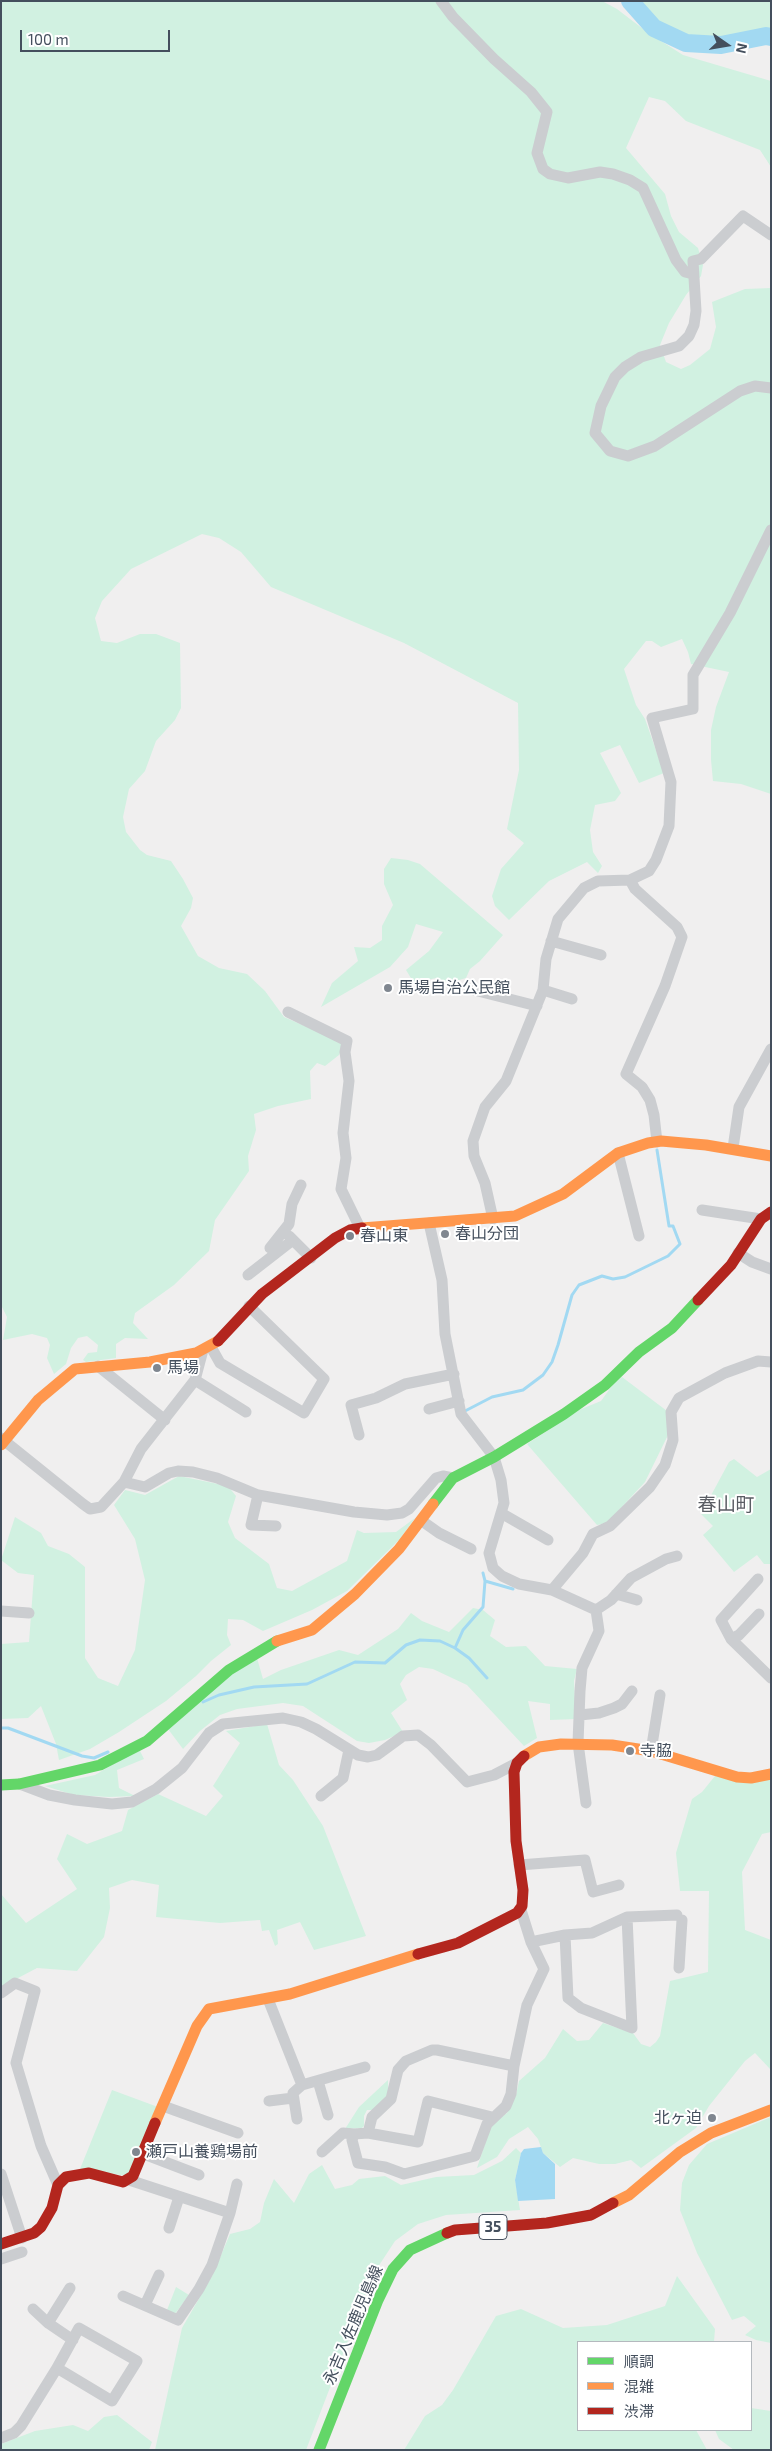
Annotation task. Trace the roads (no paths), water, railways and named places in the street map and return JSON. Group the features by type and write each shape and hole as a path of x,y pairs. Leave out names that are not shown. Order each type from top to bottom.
{"street":[{"path":"441,1 453,17 494,59 531,92 547,112 537,153 543,169 550,174 568,178 600,172 613,174 630,180 643,188 676,260 685,272 693,274"},
{"path":"771,235 743,216 701,259 693,261 696,310 694,326 689,336 679,346 641,357 625,367 615,377 601,406 594,433 601,443 610,450 628,456 655,446 740,391 755,386 771,388"},
{"path":"494,1219 485,1183 474,1156 473,1141 485,1106 506,1081 537,1006 543,990 546,959 558,918 584,888 598,881 630,880 649,871 660,852 669,826 671,782 652,718 693,709 693,675 730,613 771,530"},
{"path":"630,880 634,889 676,927 682,937 665,986 626,1074 642,1087 650,1100 657,1142"},
{"path":"551,941 601,955"},
{"path":"470,989 537,1006"},
{"path":"543,990 572,999"},
{"path":"288,1012 347,1041 345,1052 349,1081 343,1133 346,1158 341,1189 360,1228"},
{"path":"734,1148 739,1107 771,1049"},
{"path":"207,1349 195,1380 141,1449 124,1482 101,1508 90,1509 2,1441 38,1400 68,1373 86,1367 150,1362 207,1349 223,1337 249,1306 334,1238 360,1228 515,1216 545,1204 578,1184 618,1153 637,1145 657,1142 734,1148 771,1156"},
{"path":"618,1153 639,1236"},
{"path":"270,1248 289,1224 292,1204 301,1185"},
{"path":"702,1210 761,1218"},
{"path":"1,1785 19,1784 100,1765 148,1741 229,1670 279,1640 312,1630 366,1582 399,1549 453,1478 564,1414 604,1384 639,1352 672,1328 730,1265 761,1218 771,1212"},
{"path":"429,1223 442,1280 445,1334 461,1414 494,1456 501,1480 504,1503 489,1553 492,1568 502,1576 520,1584 552,1590 596,1610"},
{"path":"284,1230 310,1258"},
{"path":"248,1275 293,1240"},
{"path":"738,1252 752,1262 771,1269"},
{"path":"207,1349 220,1362 304,1413 324,1379 249,1306"},
{"path":"552,1590 583,1553 593,1534 610,1526 650,1487 665,1465 673,1440 674,1430 671,1412 679,1398 725,1373 758,1361 771,1362"},
{"path":"98,1366 165,1420"},
{"path":"359,1435 351,1405 376,1398 405,1384 454,1374"},
{"path":"195,1380 246,1412"},
{"path":"429,1409 459,1401"},
{"path":"124,1482 132,1486 145,1487 169,1473 178,1471 217,1478 258,1495 354,1512 387,1515 402,1513 409,1509 436,1478 443,1476 453,1478"},
{"path":"258,1495 251,1525 276,1526"},
{"path":"501,1513 548,1540"},
{"path":"422,1521 439,1533 472,1549"},
{"path":"596,1610 616,1594 631,1578 666,1559 677,1556"},
{"path":"758,1579 720,1620 731,1639 771,1678"},
{"path":"616,1594 637,1600"},
{"path":"586,1803 578,1743 582,1668 599,1631 596,1610"},
{"path":"1,1611 29,1613"},
{"path":"731,1639 739,1635 759,1614"},
{"path":"580,1715 599,1713 614,1708 622,1704 632,1691"},
{"path":"651,1751 660,1695"},
{"path":"19,1784 49,1795 75,1800 112,1804 132,1802 156,1789 182,1768 209,1733 223,1724 283,1718 301,1722 358,1755 368,1757 377,1755 403,1736 418,1735 431,1744 467,1782 494,1775 517,1763 528,1752 539,1747 578,1743 612,1745 651,1751 736,1777 751,1778 771,1774"},
{"path":"321,1796 343,1778 349,1750"},
{"path":"354,2134 352,2140 358,2163 385,2167 404,2174 475,2156 487,2124 492,2117 506,2106 511,2094 514,2066 527,2005 544,1969 530,1942 520,1910 523,1890 514,1807 514,1772 517,1763"},
{"path":"519,1865 586,1860 593,1892 619,1885"},
{"path":"129,2180 138,2169 197,2026 206,2012 214,2008 268,1999 322,1985 408,1956 458,1944 511,1918 520,1910"},
{"path":"530,1942 565,1935 592,1933 627,1917 680,1918 679,1968"},
{"path":"565,1935 568,1998 581,2008 632,2028 627,1917"},
{"path":"1,1993 15,1983 35,1992 16,2063 41,2146 58,2185"},
{"path":"268,1999 302,2085"},
{"path":"368,2133 372,2117 391,2099 394,2093 398,2070 406,2062 423,2054 437,2050 514,2066"},
{"path":"297,2119 293,2093 302,2085 365,2067"},
{"path":"318,2081 328,2115"},
{"path":"269,2101 293,2098"},
{"path":"322,2152 343,2133 368,2133 418,2142 428,2101 492,2117"},
{"path":"163,2106 238,2134"},
{"name":"永吉入佐鹿児島線","path":"319,2450 378,2300 394,2268 410,2250 432,2238 455,2230 546,2223 591,2215 629,2195 680,2152 711,2133 771,2110"},
{"path":"144,2154 199,2175"},
{"path":"1,2244 34,2233 47,2220 58,2185 66,2178 81,2173 115,2181 129,2180 230,2213"},
{"path":"1,2174 22,2238"},
{"path":"123,2296 178,2320 199,2290 212,2265 230,2213 237,2184"},
{"path":"169,2228 179,2197"},
{"path":"1,2259 22,2252"},
{"path":"145,2306 159,2275"},
{"path":"48,2323 70,2288"},
{"path":"34,2309 48,2323 73,2340"},
{"path":"1,2438 14,2433 21,2426 79,2328 137,2361 112,2401 57,2368"}],"water":[{"path":"541,2147 543,2153 555,2164 555,2199 518,2201 515,2180 521,2153 524,2149"}],"waterway":[{"path":"630,1 654,28 686,43 721,45 766,36 771,37"},
{"path":"465,1411 492,1397 523,1390 543,1375 552,1362 572,1295 579,1285 602,1276 613,1279 625,1277 668,1256 680,1244 673,1226 669,1226 657,1150"},
{"path":"455,1648 463,1630 483,1607 485,1581 483,1573"},
{"path":"485,1581 513,1589"},
{"path":"203,1702 219,1695 254,1687 307,1684 355,1662 385,1663 406,1645 420,1640 440,1641 455,1648 469,1658 487,1678"},
{"path":"1,1728 8,1728 82,1756 94,1758 108,1752"}],"place":[{"name":"馬場自治公民館","path":"388,988"},
{"name":"春山分団","path":"445,1234"},
{"name":"春山東","path":"350,1236"},
{"name":"馬場","path":"157,1368"},
{"name":"寺脇","path":"630,1751"},
{"name":"北ヶ迫","path":"712,2118"},
{"name":"瀬戸山養鶏場前","path":"136,2152"}],"district":[{"name":"春山町","path":"726,1505"}]}
